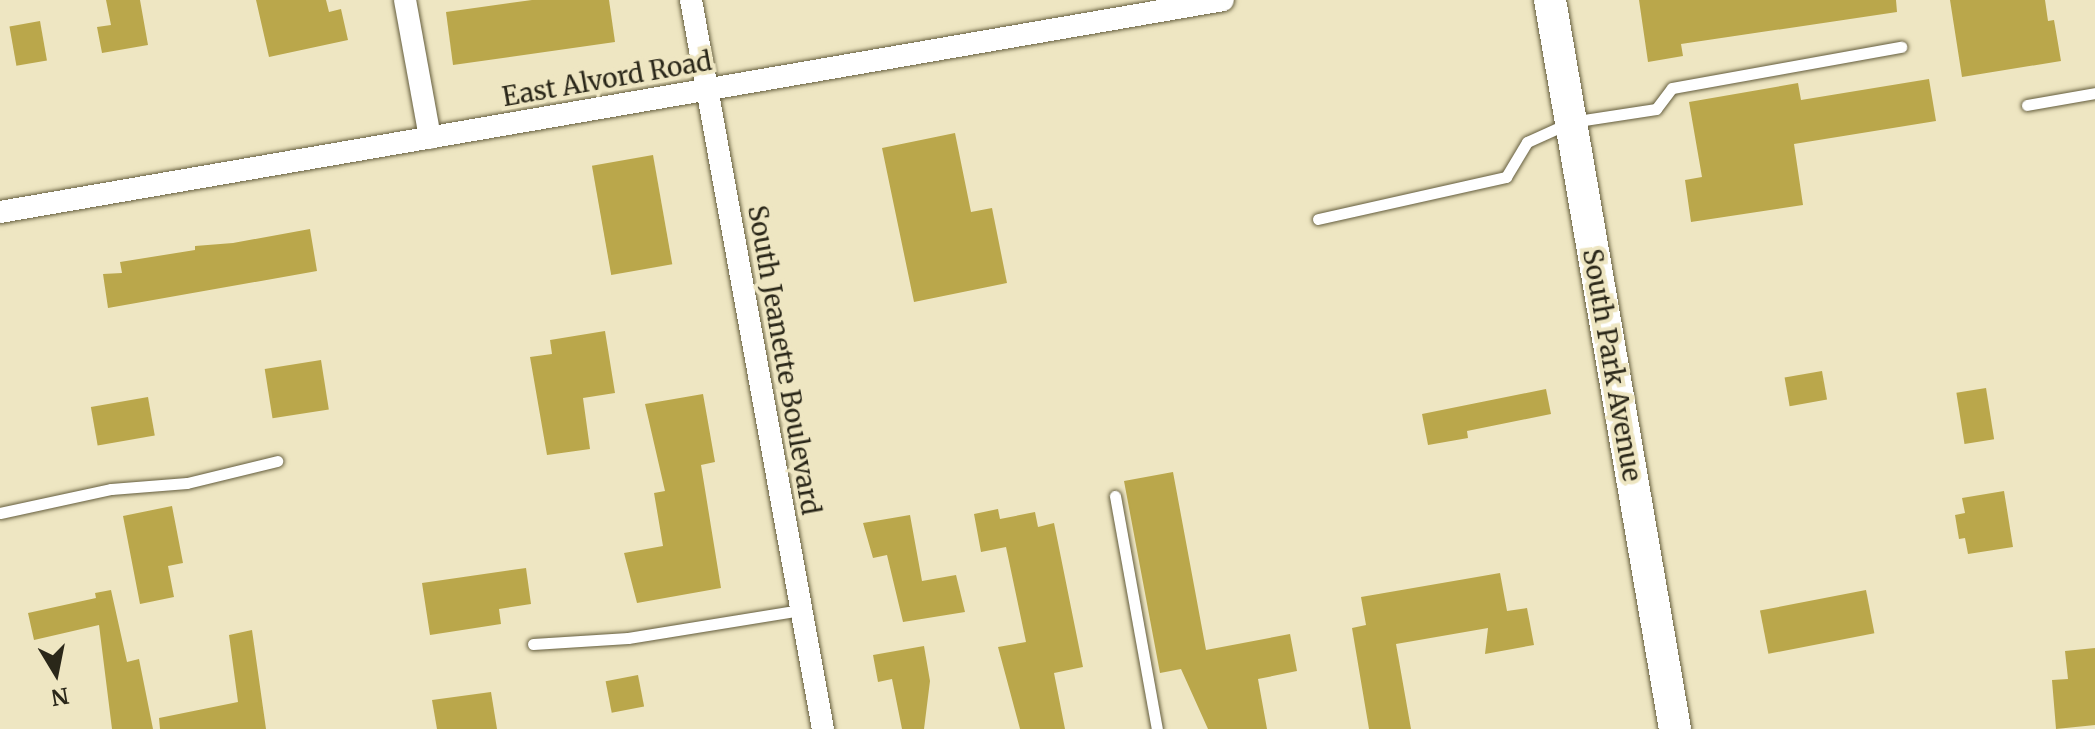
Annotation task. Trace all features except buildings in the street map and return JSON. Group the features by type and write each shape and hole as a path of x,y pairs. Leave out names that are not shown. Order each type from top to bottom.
{"main road":[{"name":"South Park Avenue","path":"1550,0 1675,729"}],"street":[{"path":"405,0 430,138"},
{"name":"South Jeanette Boulevard","path":"691,0 823,729"},
{"name":"East Alvord Road","path":"0,212 1223,0"}],"lane":[{"path":"1318,219 1506,177 1527,142 1571,122 1656,109 1672,88 1901,47"},
{"path":"2027,105 2095,93"},
{"path":"0,513 111,489 187,483 277,461"},
{"path":"1115,496 1157,729"},
{"path":"533,644 628,638 801,610"}]}
